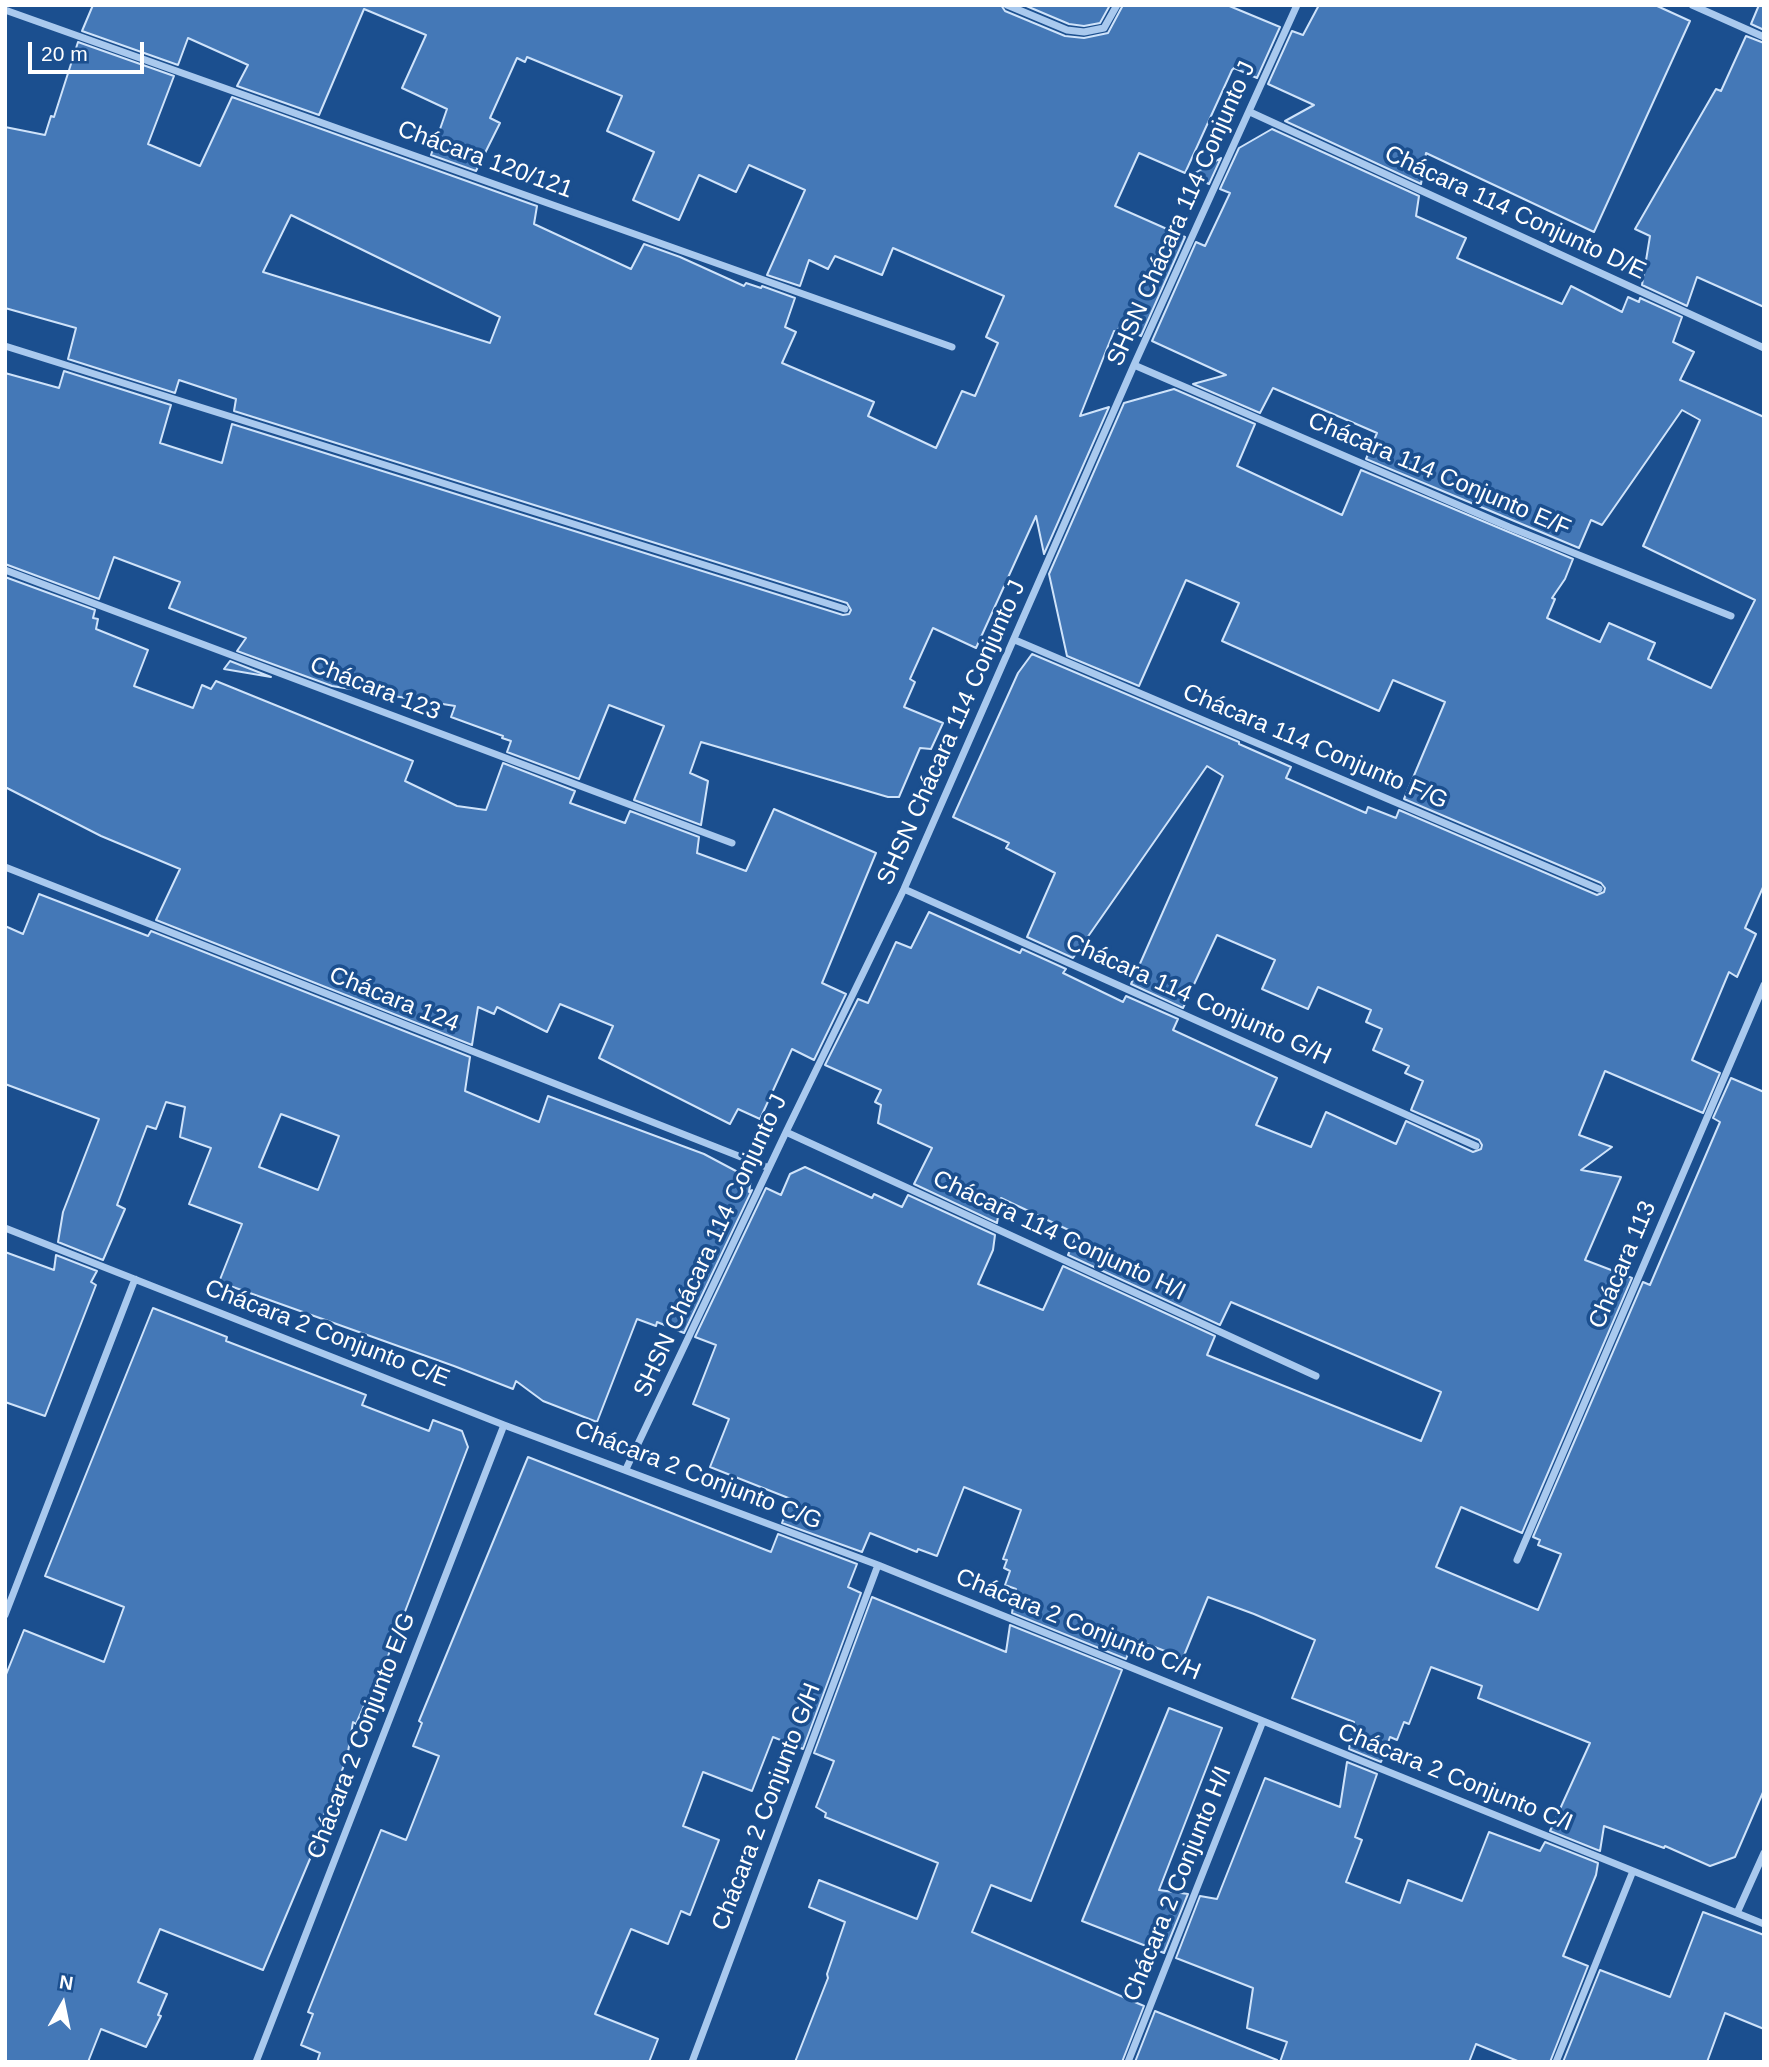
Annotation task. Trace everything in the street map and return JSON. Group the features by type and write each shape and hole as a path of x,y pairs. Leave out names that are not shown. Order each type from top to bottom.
{"street":[{"path":"1007,5 1067,30 1095,32 1104,28 1117,5"},
{"name":"SHSN Chácara 114 Conjunto J","path":"626,1469 904,889 1134,365 1297,5"},
{"path":"1692,5 1764,37"},
{"name":"Chácara 120/121","path":"5,10 952,347"},
{"name":"Chácara 114 Conjunto D/E","path":"1250,112 1764,348"},
{"path":"5,346 845,609"},
{"name":"Chácara 114 Conjunto E/F","path":"1134,365 1509,527 1731,616"},
{"name":"Chácara 123","path":"5,570 732,843"},
{"name":"Chácara 114 Conjunto F/G","path":"1015,640 1599,889"},
{"name":"Chácara 124","path":"5,867 769,1168"},
{"name":"Chácara 114 Conjunto G/H","path":"904,889 1475,1146"},
{"name":"Chácara 113","path":"1517,1560 1764,985"},
{"name":"Chácara 114 Conjunto H/I","path":"786,1132 1316,1376"},
{"name":"Chácara 2 Conjunto C/E","path":"5,1228 504,1424"},
{"path":"5,1615 135,1279"},
{"name":"Chácara 2 Conjunto C/G","path":"504,1424 878,1565"},
{"name":"Chácara 2 Conjunto E/G","path":"256,2062 504,1424"},
{"name":"Chácara 2 Conjunto C/H","path":"878,1565 1263,1721"},
{"name":"Chácara 2 Conjunto G/H","path":"692,2062 878,1565"},
{"name":"Chácara 2 Conjunto C/I","path":"1263,1721 1764,1924"},
{"name":"Chácara 2 Conjunto H/I","path":"1128,2062 1263,1721"},
{"path":"1737,1913 1764,1853"},
{"path":"1556,2062 1633,1871"}],"building":[{"path":"93,5 1001,5 1005,11 1065,36 1084,38 1108,33 1123,5 1227,5 1280,27 1257,78 1234,68 1232,70 1185,173 1139,153 1115,206 1185,237 1141,336 1120,326 1117,332 1114,331 1080,416 1109,407 1044,554 1036,516 976,648 933,628 910,679 915,682 904,707 943,723 931,749 920,748 899,797 888,797 701,742 690,773 708,781 701,825 634,800 664,726 609,705 579,779 507,752 511,741 502,738 503,736 451,717 455,706 332,686 237,651 246,638 169,608 180,582 114,557 99,599 5,564 5,373 59,388 64,371 171,405 160,443 222,463 232,424 843,615 849,614 851,610 847,603 234,411 236,399 179,380 175,393 68,359 76,328 5,308 5,127 45,135 51,116 54,117 78,42 174,76 148,144 200,166 232,97 537,206 534,224 631,269 644,244 744,286 746,283 761,288 762,286 795,298 785,327 796,332 782,363 874,402 868,416 936,448 962,391 975,396 998,343 986,337 1004,296 893,248 882,275 835,256 828,269 809,260 800,286 767,275 805,190 749,165 736,192 699,175 679,220 633,200 654,152 607,131 622,96 527,57 525,62 517,58 490,118 500,123 476,171 431,155 447,109 402,88 426,35 364,9 319,115 237,86 248,65 188,38 178,65 82,31","holes":["291,215 500,317 490,343 263,272"]},
{"path":"1024,5 1110,5 1100,23 1084,26 1069,24"},
{"path":"1319,5 1655,5 1690,21 1594,232 1426,153 1421,184 1285,121 1314,105 1268,84 1292,31 1303,35"},
{"path":"1759,5 1764,5 1764,30 1751,24"},
{"path":"1746,36 1764,43 1764,307 1697,277 1687,306 1642,285 1650,236 1635,229 1716,89 1721,91"},
{"path":"1272,129 1419,196 1416,216 1466,238 1457,258 1562,304 1571,286 1622,312 1628,297 1639,302 1640,298 1682,317 1673,342 1694,352 1680,380 1764,417 1764,885 1745,928 1756,934 1737,977 1729,972 1692,1060 1720,1073 1703,1113 1605,1071 1579,1135 1612,1147 1581,1170 1621,1177 1585,1260 1632,1278 1522,1533 1461,1507 1436,1567 1538,1610 1561,1554 1538,1545 1540,1540 1533,1537 1643,1282 1650,1285 1720,1122 1713,1118 1731,1078 1764,1092 1764,1790 1735,1857 1710,1866 1665,1846 1664,1848 1604,1826 1600,1851 1550,1831 1590,1743 1478,1698 1482,1686 1431,1667 1409,1724 1404,1722 1397,1740 1390,1737 1381,1762 1349,1749 1354,1722 1292,1698 1315,1640 1254,1614 1208,1597 1183,1658 1134,1639 1126,1659 1012,1613 1016,1589 1005,1585 1010,1571 1004,1568 1007,1560 1003,1559 1021,1510 964,1487 937,1556 918,1549 917,1552 870,1533 862,1552 782,1523 791,1499 710,1467 729,1419 693,1404 716,1345 695,1337 766,1188 781,1195 790,1174 805,1167 872,1198 874,1194 902,1207 908,1195 995,1235 993,1250 978,1284 1043,1310 1063,1266 1215,1336 1207,1355 1421,1441 1441,1392 1231,1302 1220,1325 1068,1255 1077,1234 1001,1198 997,1223 914,1184 932,1148 878,1123 881,1105 875,1102 881,1090 825,1065 858,999 868,1003 896,942 911,948 929,912 1020,953 1022,949 1066,969 1063,973 1123,1002 1126,996 1178,1019 1173,1030 1277,1078 1256,1125 1311,1147 1326,1112 1396,1144 1406,1121 1473,1152 1481,1149 1479,1140 1411,1110 1423,1081 1405,1073 1409,1066 1373,1050 1382,1029 1366,1022 1371,1010 1318,987 1308,1009 1262,989 1275,960 1217,935 1183,1008 1131,984 1223,776 1207,766 1073,958 1027,937 1055,873 1006,848 1009,843 953,817 1018,673 1032,654 1239,742 1291,767 1286,778 1366,813 1368,807 1396,818 1399,810 1597,895 1604,892 1605,888 1601,883 1404,799 1445,702 1393,680 1379,711 1222,641 1239,603 1186,580 1139,686 1067,656 1049,574 1124,403 1174,389 1255,424 1237,466 1342,515 1361,470 1573,559 1565,579 1552,598 1555,599 1547,618 1600,642 1609,623 1655,643 1648,659 1711,688 1755,600 1643,546 1700,420 1682,410 1602,525 1591,520 1579,548 1366,459 1377,433 1273,388 1260,413 1193,384 1226,375 1152,341 1196,242 1205,246 1230,193 1220,189 1239,148"},
{"path":"1221,158 1209,184 1190,176"},
{"path":"5,577 95,610 93,618 98,619 96,629 148,650 134,686 193,708 202,685 211,689 216,681 413,761 405,781 457,806 486,810 503,763 575,791 570,803 625,823 630,811 699,837 697,853 746,871 774,809 876,853 822,983 846,994 814,1060 792,1049 760,1119 738,1109 730,1124 599,1058 613,1026 560,1004 547,1032 497,1007 494,1014 478,1007 472,1045 156,920 180,869 101,836 5,787"},
{"path":"230,661 271,677 224,669"},
{"path":"39,894 148,936 151,931 470,1057 465,1091 539,1122 548,1096 704,1154 751,1179 749,1192 752,1190 684,1333 657,1322 656,1326 637,1319 597,1422 543,1401 516,1381 513,1389 219,1282 242,1224 189,1204 211,1148 180,1137 185,1107 166,1102 156,1129 147,1126 117,1205 125,1209 103,1260 58,1242 63,1212 99,1119 5,1084 5,926 23,934","holes":["281,1114 339,1136 318,1190 259,1167"]},
{"path":"5,1252 54,1270 56,1255 97,1271 91,1282 96,1285 45,1416 5,1402"},
{"path":"153,1308 227,1337 226,1341 366,1395 362,1405 429,1431 433,1420 462,1431 468,1447 370,1703 366,1701 356,1724 353,1722 347,1758 322,1820 326,1821 263,1970 160,1929 138,1982 167,1994 158,2015 161,2016 146,2047 101,2029 88,2062 5,2062 5,1677 24,1630 104,1662 124,1607 45,1576"},
{"path":"528,1457 771,1552 778,1534 857,1564 848,1587 861,1593 803,1749 773,1737 752,1791 703,1772 683,1826 719,1840 690,1915 681,1911 668,1944 631,1929 595,2014 658,2039 649,2062 317,2062 320,2053 301,2045 313,2014 308,2012 381,1830 406,1840 439,1756 413,1746 422,1723 419,1721"},
{"path":"872,1597 1006,1652 1010,1625 1122,1670 1031,1901 991,1885 972,1932 1144,2006 1122,2062 795,2062 828,1978 827,1974 845,1922 809,1907 819,1880 917,1919 938,1863 825,1817 826,1813 816,1807 834,1761 814,1753"},
{"path":"1169,1708 1222,1728 1159,1890 1188,1894 1164,1953 1082,1921"},
{"path":"1347,1762 1377,1774 1355,1837 1362,1840 1346,1882 1400,1903 1408,1880 1462,1901 1489,1832 1540,1851 1545,1842 1598,1863 1596,1875 1563,1956 1588,1966 1550,2062 1520,2062 1476,2044 1469,2062 1280,2062 1287,2042 1247,2028 1253,1988 1176,1958 1200,1896 1217,1899 1265,1778 1340,1807"},
{"path":"1703,1912 1764,1935 1764,2029 1725,2013 1707,2062 1563,2062 1600,1970 1670,1997"},
{"path":"1155,2011 1277,2060 1277,2062 1135,2062"}]}
